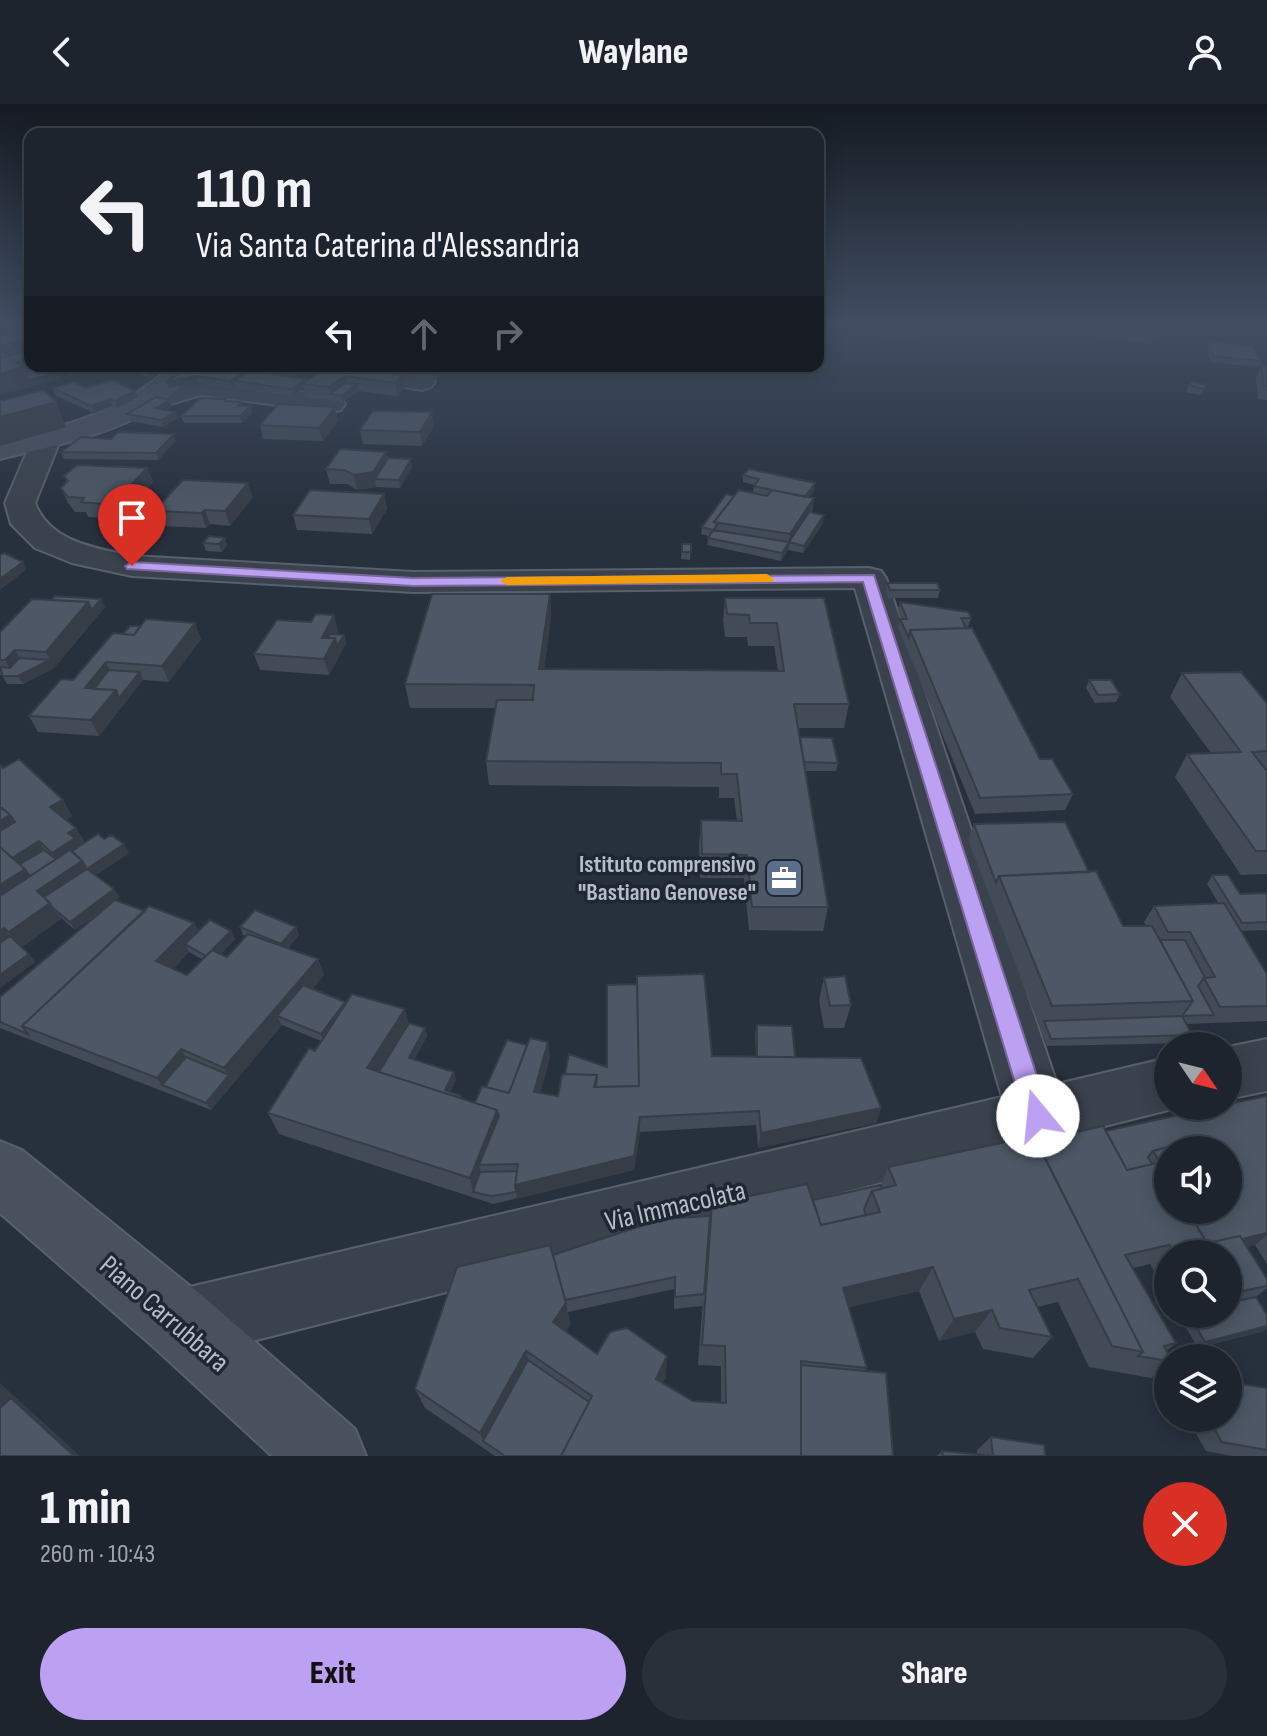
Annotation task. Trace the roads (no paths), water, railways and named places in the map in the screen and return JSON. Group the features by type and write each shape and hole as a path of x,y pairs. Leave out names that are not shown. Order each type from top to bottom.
{"street":[{"path":"0,450 99,424 138,406 158,389"},
{"path":"138,406 151,404 181,389"},
{"path":"215,389 332,404"},
{"path":"296,400 309,389"},
{"path":"47,438 20,503 27,524 47,541 84,556 132,566 413,582 869,578 1038,1116"},
{"path":"1242,1070 1267,1065"},
{"name":"Via Immacolata","path":"181,1324 1154,1088"},
{"name":"Piano Carrubbara","path":"0,1172 181,1324 328,1456"}],"place":[{"name":"Istituto comprensivo \"Bastiano Genovese\"","path":"784,878"}]}
